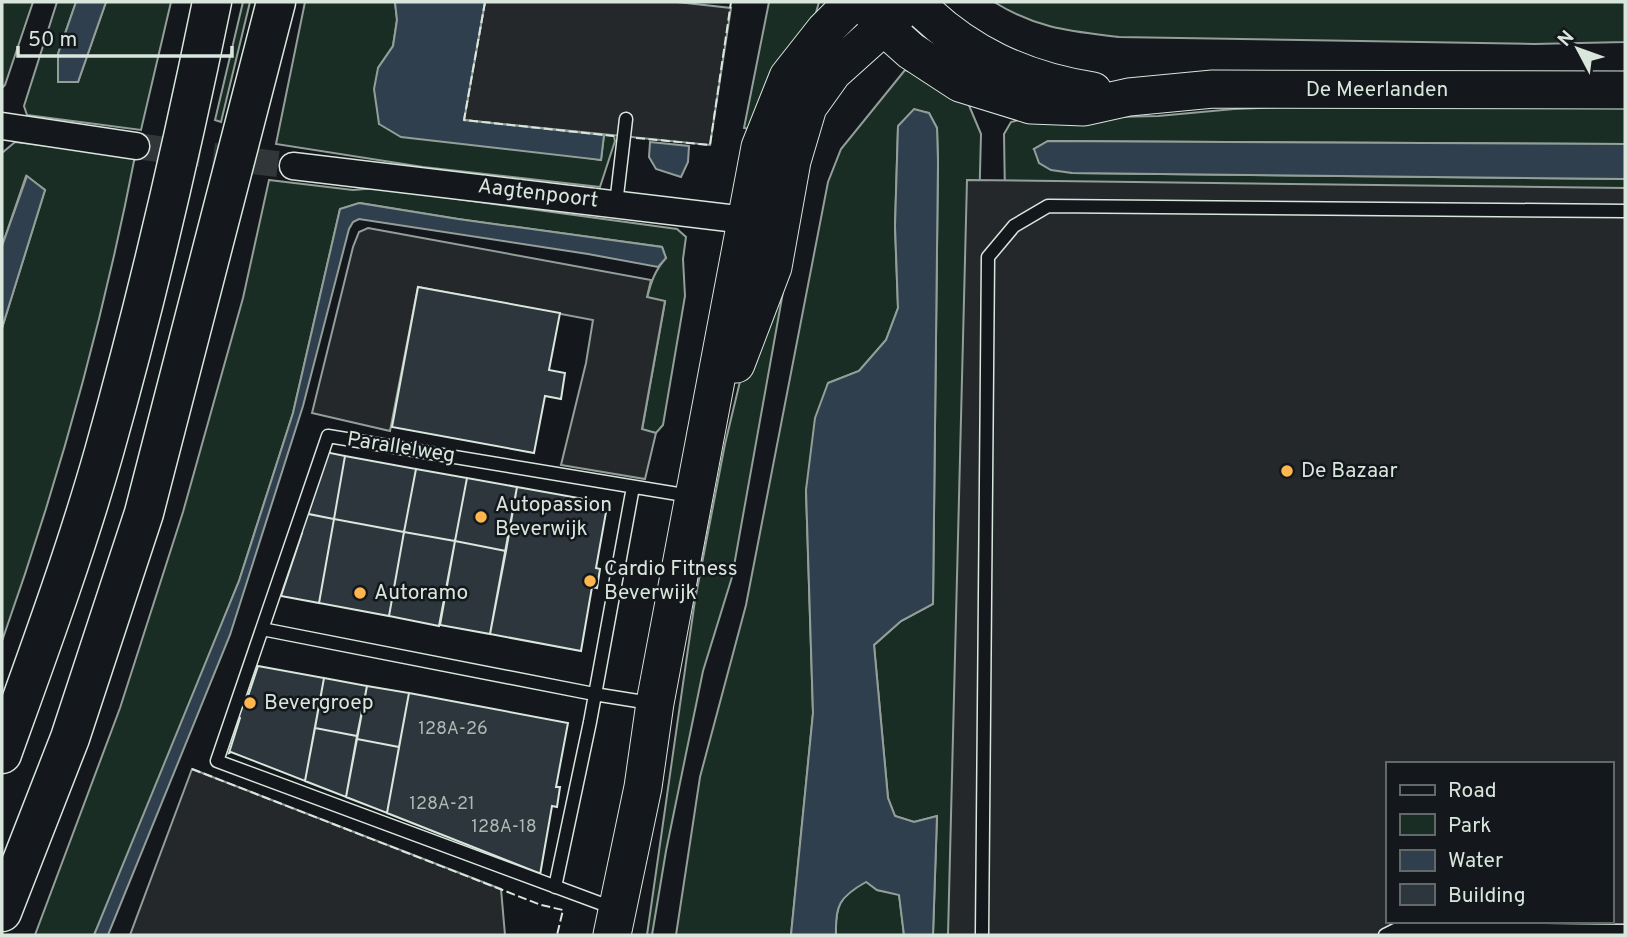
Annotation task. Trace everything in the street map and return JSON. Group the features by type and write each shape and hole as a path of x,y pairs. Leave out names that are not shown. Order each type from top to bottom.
{"highway":[{"path":"2,754 61,590 103,454 145,302 212,2"},
{"path":"2,912 70,738 144,513 276,2"}],"main road":[{"name":"Parallelweg","path":"622,927 641,914 643,787 655,703 760,147 788,77 825,30 853,2"},
{"name":"Parallelweg","path":"706,436 728,387 773,267 792,162 808,107 873,14 913,2"},
{"name":"De Meerlanden","path":"913,2 957,40 1015,70 1070,87 1129,97"},
{"name":"De Meerlanden","path":"873,14 911,51 960,83 1031,105 1084,107 1129,97 1213,89 1625,90"}],"street":[{"path":"2,126 136,146"},
{"name":"Aagtenpoort","path":"293,166 781,225"}],"lane":[{"path":"616,204 626,119"},
{"path":"982,935 988,257 1014,226 1048,206 1625,211"},
{"name":"Parallelweg","path":"622,927 555,887 217,761 328,436 694,497"},
{"path":"555,887 633,487"},
{"path":"262,629 594,694 655,703"},
{"path":"1385,935 1399,928 1625,931"}],"green space":[{"path":"2,2 33,2 2,88"},
{"path":"57,2 76,2 58,54 58,82 78,82 106,2 171,2 141,130 27,115 24,106"},
{"path":"243,2 250,2 221,122 215,120"},
{"path":"305,2 395,2 397,20 393,46 378,68 379,124 601,160 604,135 614,136 615,141 600,187 423,167 276,144"},
{"path":"769,2 819,2 812,27 755,130 744,128"},
{"path":"994,2 1625,2 1625,42 1534,44 1119,37 1040,23"},
{"path":"905,70 938,81 968,103 981,134 960,935 933,935 937,816 914,822 895,816 888,798 874,645 901,621 933,604 937,128 929,113 914,110 898,127 895,226 898,308 886,340 859,371 828,383 806,490 813,713 791,935 676,935 700,777 746,605 828,182 841,149"},
{"path":"1386,103 1625,108 1625,144 1048,141 1034,149 1072,173 1625,179 1625,200 1005,195 1004,134 1011,122 1035,116 1158,116 1234,109"},
{"path":"15,142 135,156 109,279 78,401 42,522 2,641 2,328 45,190 26,176 2,246 2,153"},
{"path":"269,180 353,190 377,188 677,229 686,237 683,259 685,296 663,425 656,433 642,430 665,302 647,298 654,276 666,258 662,247 360,203 340,209 293,413 239,581 106,911 94,935 35,935 120,708 183,512 243,298"},
{"path":"783,292 732,577 703,671 666,851 652,935 647,935 695,600 725,444 742,373"},
{"path":"866,881 877,890 899,894 904,935 836,935 836,916 840,903"}],"shaded area":[{"path":"485,2 677,2 731,8 710,145 464,120"},
{"name":"De Bazaar","path":"967,180 1625,188 1625,935 948,935"},
{"path":"368,228 651,280 647,297 665,301 642,429 656,433 645,479 561,465 586,363 593,320 418,287 390,431 312,413 353,247 359,232"},
{"path":"192,769 501,889 505,935 130,935"}],"water":[{"path":"76,2 106,2 78,82 58,82 58,54"},
{"path":"395,2 485,2 464,120 604,135 601,160 401,137 379,124 374,89 378,68 393,46 397,20"},
{"path":"914,109 929,113 937,128 933,604 901,621 874,645 888,798 895,816 914,822 937,816 933,935 904,935 899,895 877,890 866,882 840,903 836,917 836,935 791,935 813,713 806,490 815,418 828,383 859,371 886,340 898,308 895,226 898,126"},
{"path":"1048,141 1625,144 1625,179 1072,173 1051,170 1039,163 1034,149"},
{"path":"650,142 689,146 688,162 681,177 656,169 649,157"},
{"path":"27,176 45,190 2,328 2,246"},
{"path":"359,203 662,247 666,258 658,267 359,219 353,222 303,406 230,635 108,935 94,935 239,581 293,413 340,209"}],"building":[{"path":"418,287 560,313 549,370 565,373 561,399 545,396 534,453 392,427"},
{"path":"329,450 330,453 345,456 334,519 308,514"},
{"path":"345,456 416,469 404,532 334,519"},
{"path":"416,469 467,478 455,541 404,532"},
{"path":"467,478 517,487 506,551 455,541"},
{"path":"517,487 606,503 608,501 596,568 600,569 597,588 592,587 581,651 490,634"},
{"path":"304,513 334,519 319,603 281,596 302,533 298,532"},
{"path":"334,519 404,532 389,616 319,603"},
{"path":"404,532 455,541 439,626 389,616"},
{"path":"455,541 506,551 490,634 440,625"},
{"path":"258,666 324,678 305,781 229,753 243,698 247,699"},
{"path":"324,678 367,686 357,736 315,728"},
{"path":"367,686 409,693 399,747 357,739"},
{"path":"409,693 568,723 556,787 560,787 557,807 552,806 540,875 387,813"},
{"path":"315,728 357,736 346,797 305,781"},
{"path":"357,739 399,747 387,813 346,797"}],"tunnel":[{"path":"136,146 293,166"}],"fence":[{"path":"485,2 464,120 614,136"},
{"path":"636,138 710,145 731,2"},
{"path":"192,769 541,905 563,910 557,935"}],"place":[{"name":"De Bazaar","path":"1287,471"},
{"name":"Autopassion Beverwijk","path":"481,517"},
{"name":"Cardio Fitness Beverwijk","path":"590,581"},
{"name":"Autoramo","path":"360,593"},
{"name":"Bevergroep","path":"250,703"}]}
